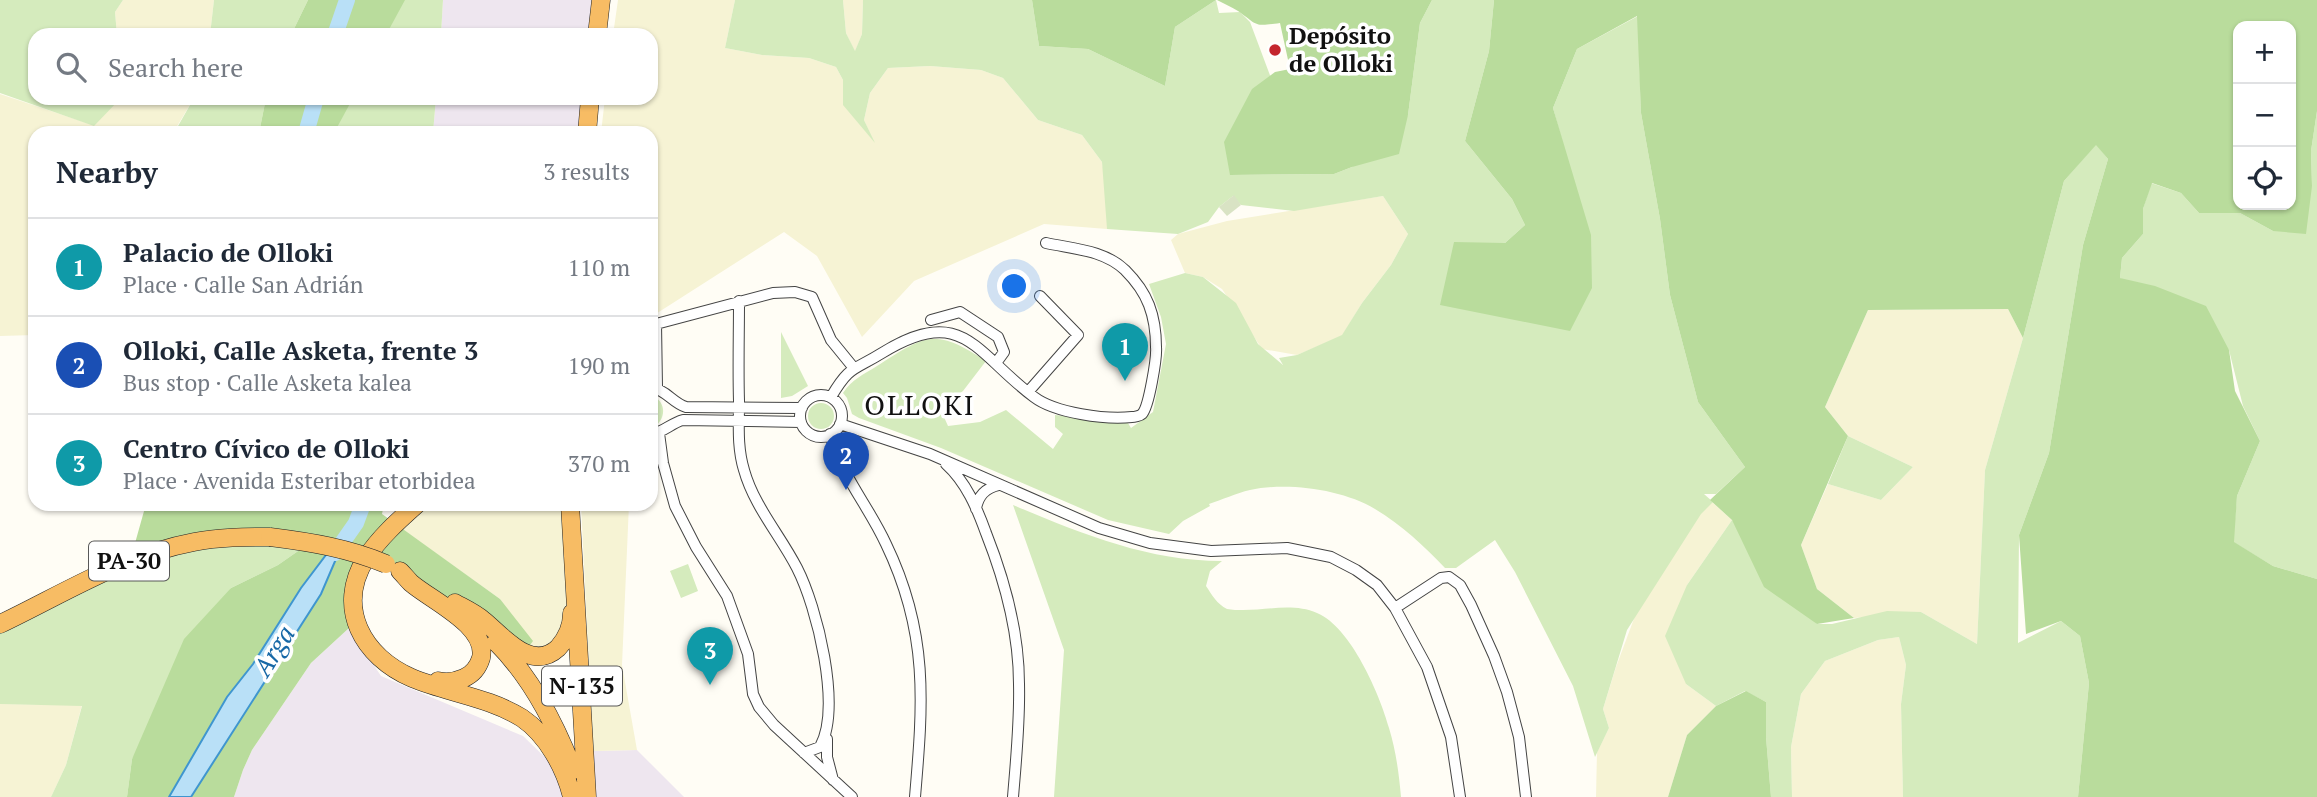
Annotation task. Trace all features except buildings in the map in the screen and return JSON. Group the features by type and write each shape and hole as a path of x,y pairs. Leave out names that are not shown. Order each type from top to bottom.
{"highway":[{"path":"598,28 600,0"},
{"path":"588,126 589,105"},
{"path":"409,511 382,536 365,560 356,581 354,614 368,646 394,669 495,705 522,719 546,742 569,784 580,795"},
{"name":"N-135","path":"570,511 580,795"},
{"name":"PA-30","path":"0,624 113,567 153,552 195,541 270,537 312,542 357,552 393,567 456,604 501,647 524,675 562,740 580,795"},
{"path":"356,581 362,626 380,652 392,662 441,682 460,680 473,673 482,654 479,639 466,623 393,567"},
{"path":"456,604 482,619 507,642 524,653 542,656 555,650 565,640 572,623 574,575"}],"street":[{"path":"831,397 843,376 853,368 908,338 921,333 943,332 969,340 1036,399 1058,409 1134,417 1142,414 1157,351 1150,307 1140,288 1124,269 1100,253 1046,243"},
{"path":"658,323 739,301 795,292 811,297 831,340 853,368"},
{"path":"1028,392 1078,335 1040,296"},
{"path":"739,301 738,441 744,471 771,526 797,568 812,606 825,653 828,688 827,757 833,780"},
{"path":"931,320 960,312 998,338 1004,352 996,363"},
{"path":"658,390 685,407 802,408"},
{"path":"818,395 831,397 840,406 840,424 830,434 816,436 809,433 801,422 805,402 818,395"},
{"path":"669,424 674,414 672,399"},
{"path":"658,432 669,424 683,420 801,422"},
{"path":"840,424 942,459 1099,528 1150,543 1211,551 1287,548 1331,557 1356,570 1377,585 1395,608 1427,667 1451,737 1460,797"},
{"path":"830,434 841,467 890,551 914,625 921,668 922,702 915,797"},
{"path":"658,445 675,506 696,547 727,596 735,616 748,654 753,694 774,725 852,797"},
{"path":"942,459 965,487 976,509 1006,592 1019,682 1013,797"},
{"path":"976,509 984,491 999,485"},
{"path":"1395,608 1441,578 1449,577 1460,585 1494,656 1507,692 1519,737 1526,797"},
{"path":"804,753 820,747 826,736"}],"shaded area":[{"path":"123,0 214,0 211,28 116,28 115,12"},
{"path":"443,0 592,0 589,28 441,28"},
{"path":"618,0 735,0 725,48 762,55 809,58 836,67 843,80 844,105 873,140 864,120 870,93 888,68 930,66 981,70 1003,78 1038,120 1082,135 1102,162 1110,209 1107,229 1044,224 914,281 862,337 817,256 784,232 658,313 658,126 602,126 604,105 658,105 658,28 614,28"},
{"path":"843,0 863,0 862,34 855,52 846,33"},
{"path":"0,94 93,125 114,105 190,105 177,126 28,126 28,335 0,336"},
{"path":"435,105 581,105 579,126 434,126"},
{"path":"1383,196 1408,234 1391,265 1362,303 1342,336 1297,355 1262,349 1222,289 1203,277 1185,273 1171,240 1178,234 1227,221"},
{"path":"2008,309 2023,338 1985,470 1977,644 1921,612 1854,618 1817,589 1801,545 1828,484 1881,500 1913,467 1848,436 1825,407 1868,310"},
{"path":"1703,494 1732,520 1687,585 1686,684 1716,706 1687,735 1668,797 1596,797 1597,752 1609,728 1603,709 1616,667 1635,616 1700,514"},
{"path":"419,511 563,511 574,575 565,640 532,655 500,599 399,527"},
{"path":"581,511 629,511 622,665 637,750 593,751"},
{"path":"349,628 381,676 523,736 578,789 593,751 637,750 684,797 234,797 252,750 311,663"},
{"path":"1899,637 1906,665 1901,704 1903,797 1792,797 1791,747 1801,694 1825,661 1878,640"},
{"path":"0,704 82,705 66,765 51,797 0,797"}],"green space":[{"path":"0,0 123,0 115,12 116,28 28,28 28,103 0,93"},
{"path":"214,0 308,0 294,28 211,28"},
{"path":"308,0 405,0 390,28 294,28"},
{"path":"392,0 443,0 441,28 378,28"},
{"path":"735,0 843,0 846,33 855,51 862,34 863,0 1032,0 1039,46 1088,49 1165,86 1175,27 1216,0 1219,13 1240,12 1250,22 1271,78 1230,175 1334,174 1352,167 1408,115 1420,23 1432,0 1494,0 1489,51 1465,141 1512,199 1525,225 1505,243 1570,331 1563,144 1553,108 1577,49 1638,16 1641,113 1670,295 1698,402 1745,467 1716,494 1704,494 1713,502 1701,514 1627,630 1603,709 1609,728 1595,757 1573,686 1515,572 1495,540 1456,568 1445,568 1421,544 1375,509 1347,496 1297,487 1250,490 1209,504 1210,506 1183,521 1169,534 1108,520 941,448 859,418 852,414 843,393 858,378 907,347 930,339 942,339 969,350 986,361 963,391 940,408 948,426 980,422 1006,410 1053,449 1063,434 1055,427 1055,415 1128,423 1131,428 1153,412 1166,344 1161,317 1149,284 1185,273 1203,277 1236,303 1258,344 1283,365 1279,358 1297,355 1342,335 1391,265 1408,234 1383,196 1294,211 1241,205 1233,196 1219,207 1208,222 1178,234 1107,229 1102,162 1082,135 1038,120 1003,78 981,70 930,66 888,68 870,93 864,120 875,143 843,105 843,80 836,67 809,58 762,55 725,48"},
{"path":"1032,0 1216,0 1175,27 1165,86 1088,49 1039,46"},
{"path":"1217,0 1432,0 1420,23 1408,115 1399,154 1334,174 1230,175 1224,142 1252,89 1275,72 1290,69 1280,23 1256,24"},
{"path":"1494,0 2317,0 2317,111 2311,151 2312,186 2306,234 2273,231 2240,213 2199,213 2181,193 2152,183 2143,209 2143,234 2122,258 2120,278 2155,286 2206,306 2229,350 2235,391 2260,441 2237,496 2234,542 2273,566 2317,579 2317,797 2078,797 2089,683 2080,636 2061,621 2026,634 2019,535 2049,453 2083,245 2108,159 2096,145 2064,181 2023,338 2008,309 1868,310 1825,407 1848,436 1801,545 1817,589 1854,618 1817,624 1764,587 1732,520 1710,500 1745,467 1698,402 1670,295 1641,113 1637,16 1577,49 1553,108 1591,235 1592,288 1570,331 1440,305 1454,242 1505,243 1525,225 1512,199 1465,141 1489,51"},
{"path":"34,105 114,105 94,126"},
{"path":"190,105 265,105 260,126 178,126"},
{"path":"265,105 349,105 338,126 260,126"},
{"path":"342,105 435,105 434,126 334,126"},
{"path":"2317,111 2317,579 2273,566 2233,542 2237,496 2260,441 2243,406 2229,350 2120,278 2122,258 2143,234 2143,209 2151,183 2181,193 2199,213 2240,213 2273,231 2291,210 2296,210 2296,204 2312,186 2311,151"},
{"path":"2096,144 2108,159 2083,245 2049,453 2019,535 2018,643 2061,621 2080,636 2089,683 2078,797 1903,797 1901,704 1906,665 1899,637 1878,640 1825,661 1801,694 1791,747 1792,797 1771,797 1766,702 1745,691 1716,706 1686,684 1665,636 1687,585 1732,520 1817,624 1832,624 1887,611 1921,612 1977,644 1985,470 2064,181"},
{"path":"1234,195 1241,205 1227,216 1219,207"},
{"path":"781,332 808,386 792,396 781,398"},
{"path":"658,400 663,411 658,424"},
{"path":"821,403 830,407 834,416 830,425 821,429 812,425 808,416 812,407"},
{"path":"1848,436 1913,467 1881,500 1828,484"},
{"path":"1013,505 1114,544 1167,556 1222,561 1210,571 1206,586 1227,609 1299,608 1317,613 1329,621 1352,647 1379,698 1394,745 1401,797 1054,797 1064,650"},
{"path":"144,511 383,511 382,514 500,599 533,641 524,653 441,594 400,571 357,552 346,599 349,628 311,663 252,750 234,797 191,797 321,594 341,549 332,547 301,588 253,664 227,697 169,797 127,797 132,759 184,639 231,588 278,565 311,542 270,537 130,561"},
{"path":"195,541 311,542 278,565 231,588 132,759 127,797 51,797 66,765 82,706 0,704 0,624"},
{"path":"688,564 698,591 681,598 670,571"},
{"path":"1746,691 1766,702 1771,797 1668,797 1687,735 1716,706"}],"water":[{"path":"345,538 321,594 191,797 169,797 227,697 253,664 301,588 332,547"}],"waterway":[{"name":"Arga","path":"337,28 347,0"},
{"name":"Arga","path":"308,126 314,105"},
{"name":"Arga","path":"335,553 356,523 360,511"}],"place":[{"name":"Depósito de Olloki","path":"1275,50"},
{"name":"Palacio de Olloki","path":"1125,381"},
{"name":"Olloki, Calle Asketa, frente 3","path":"846,490"},
{"name":"Centro Cívico de Olloki","path":"710,685"}],"district":[{"name":"OLLOKI","path":"920,405"}]}
